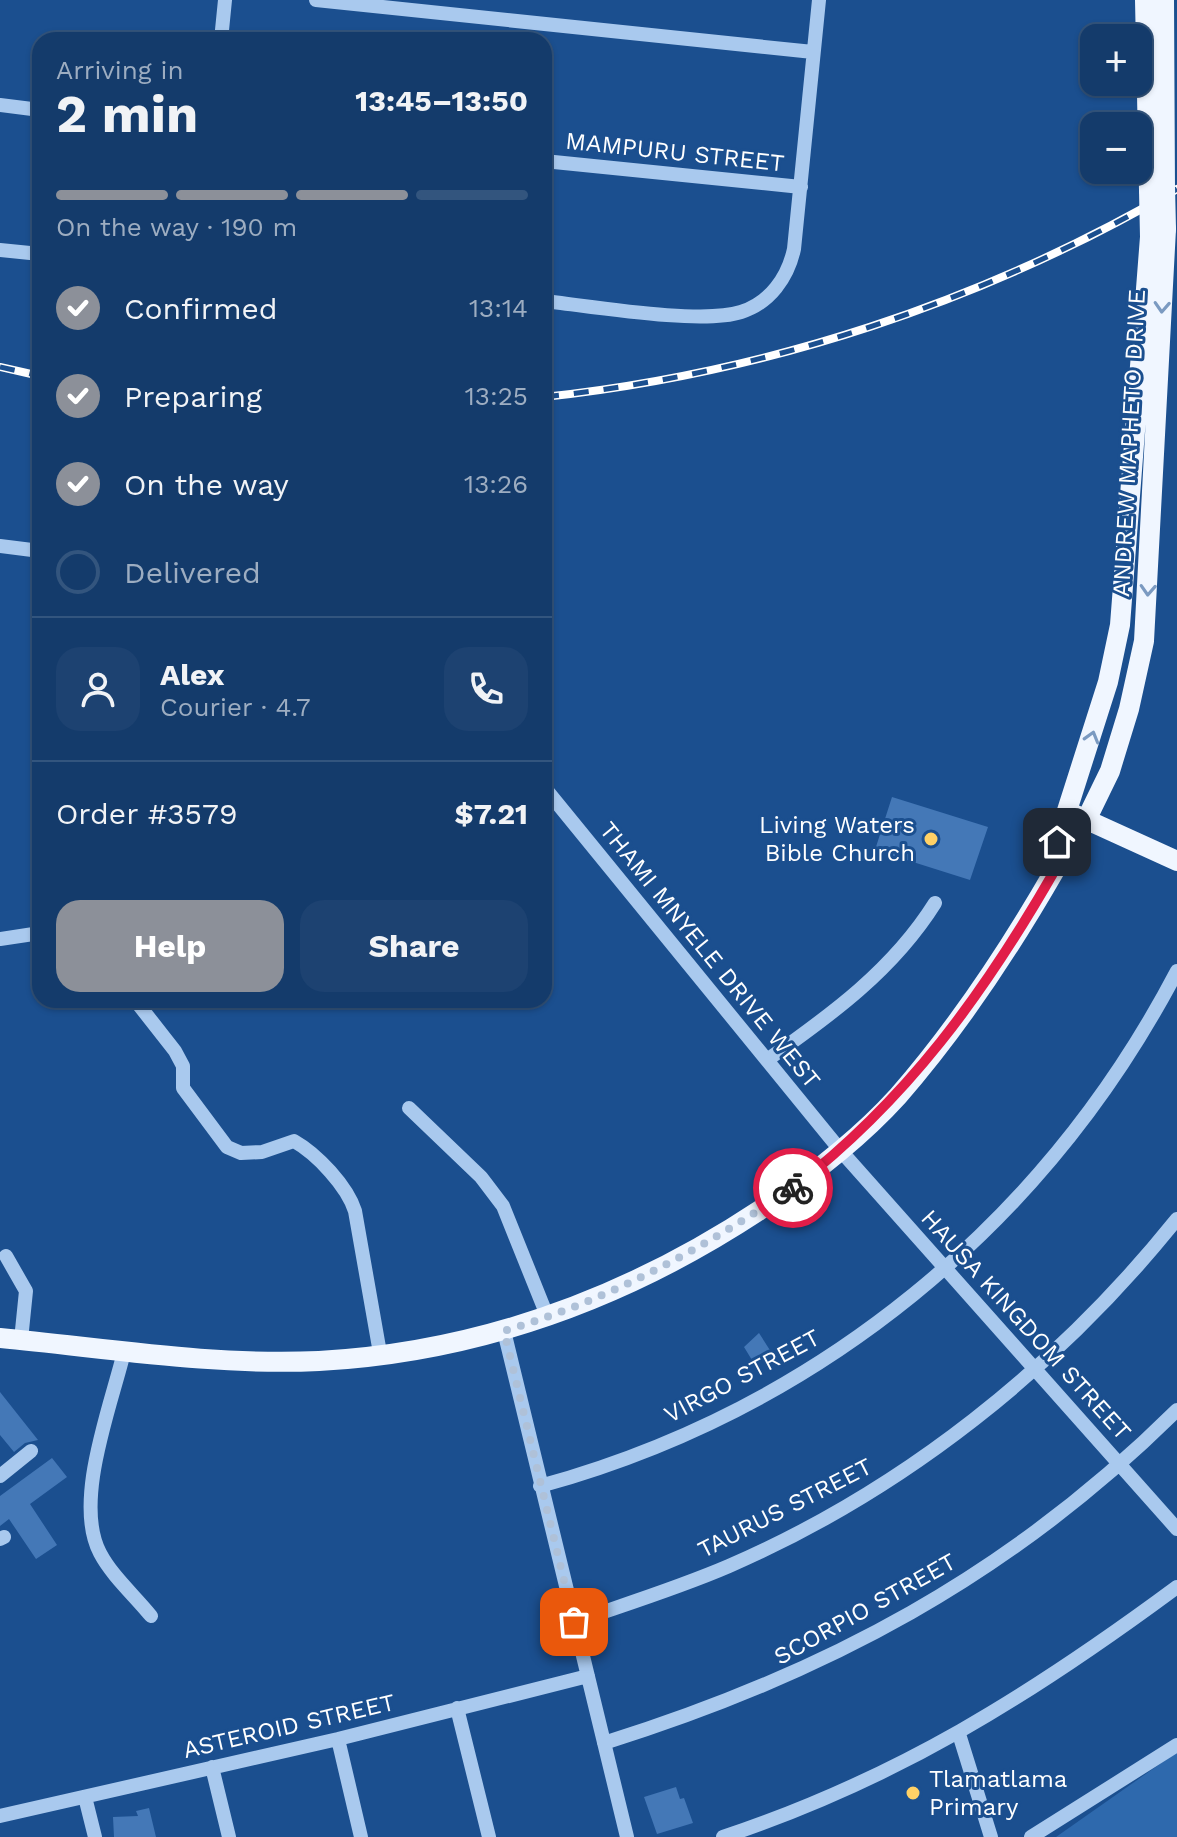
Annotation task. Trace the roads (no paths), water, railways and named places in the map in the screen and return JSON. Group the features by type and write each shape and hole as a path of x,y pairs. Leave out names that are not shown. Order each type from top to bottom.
{"main road":[{"name":"ANDREW MAPHETO DRIVE","path":"0,1338 238,1361 320,1361 504,1331 548,1318 630,1284 704,1247 841,1151 896,1098 965,1013 1055,870 1055,853 1110,771 1144,641 1158,233 1145,0"},
{"name":"ANDREW MAPHETO DRIVE","path":"1157,188 1164,0"},
{"name":"ANDREW MAPHETO DRIVE","path":"1078,816 1120,625 1158,233"},
{"path":"1078,816 1177,861"}],"street":[{"path":"222,32 225,0"},
{"path":"316,0 813,52"},
{"path":"552,302 720,316 752,308 773,292 788,271 801,187 819,0"},
{"path":"0,105 32,109"},
{"name":"MAMPURU STREET","path":"552,162 801,187"},
{"path":"0,250 32,253"},
{"path":"0,547 32,550"},
{"name":"THAMI MNYELE DRIVE WEST","path":"552,797 841,1151"},
{"path":"767,1060 871,981 918,930 935,903"},
{"path":"0,939 32,934"},
{"name":"VIRGO STREET","path":"540,1486 675,1438 761,1396 848,1344 946,1270 1072,1137 1145,1029 1177,971"},
{"path":"141,1008 183,1066 183,1088 227,1147 241,1153 262,1152 294,1141 306,1147 347,1193 355,1211 380,1353"},
{"path":"409,1108 481,1177 503,1206 548,1318"},
{"name":"HAUSA KINGDOM STREET","path":"841,1151 1177,1529"},
{"name":"TAURUS STREET","path":"574,1622 727,1567 829,1516 906,1469 1036,1370 1130,1275 1177,1219"},
{"path":"6,1256 26,1291 21,1340"},
{"path":"504,1331 627,1837"},
{"path":"124,1352 95,1472 90,1512 100,1554 151,1616"},
{"name":"SCORPIO STREET","path":"604,1743 779,1681 881,1631 965,1581 1045,1526 1121,1465 1177,1410"},
{"path":"0,1476 31,1451"},
{"path":"723,1837 848,1789 959,1734 1068,1667 1177,1587"},
{"name":"ASTEROID STREET","path":"0,1816 338,1739 588,1676"},
{"path":"457,1708 489,1837"},
{"path":"959,1734 991,1837"},
{"path":"338,1739 361,1837"},
{"path":"1031,1837 1177,1745"},
{"path":"212,1767 229,1837"},
{"path":"85,1797 95,1837"}],"railway":[{"path":"552,396 710,370 871,326 1028,266 1177,189"},
{"path":"0,367 32,374"}],"place":[{"name":"Living Waters Bible Church","path":"931,839"},
{"name":"Tlamatlama Primary","path":"913,1793"}]}
